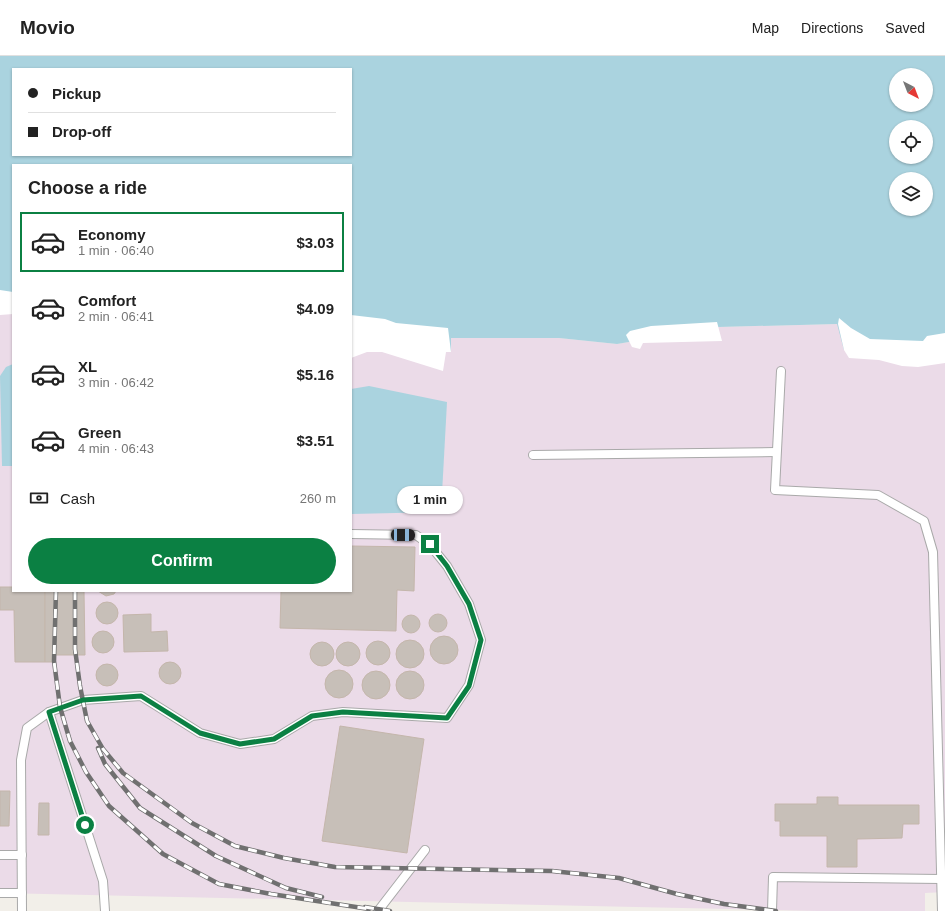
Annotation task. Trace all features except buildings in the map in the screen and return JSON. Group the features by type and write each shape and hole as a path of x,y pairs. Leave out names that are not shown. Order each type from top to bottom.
{"lane":[{"path":"781,371 775,490 878,495 924,521 934,552 942,911"},
{"path":"533,455 776,452"},
{"path":"22,911 21,760 28,728 49,712 83,700 141,696 200,733 240,744 274,739 312,716 343,712 447,718 469,686 481,640 469,604 442,560 430,544 416,535 352,534"},
{"path":"49,712 103,881 105,911"},
{"path":"378,911 425,850"},
{"path":"0,855 22,854"},
{"path":"772,911 773,877 941,879"},
{"path":"0,893 22,893"}],"shaded area":[{"path":"0,168 12,168 12,592 352,592 352,352 451,352 451,338 559,338 617,344 718,327 838,324 945,344 945,892 925,893 925,911 817,911 0,893"}],"water":[{"path":"0,56 945,56 945,344 844,350 837,324 718,327 617,344 559,338 451,338 451,352 352,352 352,164 12,164 12,303 0,301"},
{"path":"12,364 12,466 2,466 0,376 6,367"},
{"path":"369,386 447,402 441,512 352,514 352,389"}],"pier":[{"path":"0,290 12,292 12,314 0,315"},
{"path":"352,315 385,319 396,323 448,328 451,352 446,352 443,371 382,352 367,352 352,358"},
{"path":"839,318 851,328 870,339 923,341 927,336 945,333 945,363 918,367 902,366 879,360 849,358 844,350 838,324"},
{"path":"717,322 722,341 643,343 640,349 632,347 626,335 630,331 651,326"}],"railway":[{"path":"56,592 54,661 60,707 70,741 86,772 109,806 163,854 219,884 271,894 369,909"},
{"path":"75,592 75,649 80,686 87,721 103,749 123,773 192,823 235,846 284,858 335,867 552,871 619,878 677,894 724,904 776,911"},
{"path":"98,748 105,764 140,808 216,856 286,888 322,897"},
{"path":"365,907 390,911"}],"route":[{"path":"85,825 49,712 83,700 141,696 200,733 240,744 274,739 312,716 343,712 447,718 469,686 481,640 469,604 447,566 430,544"}]}
